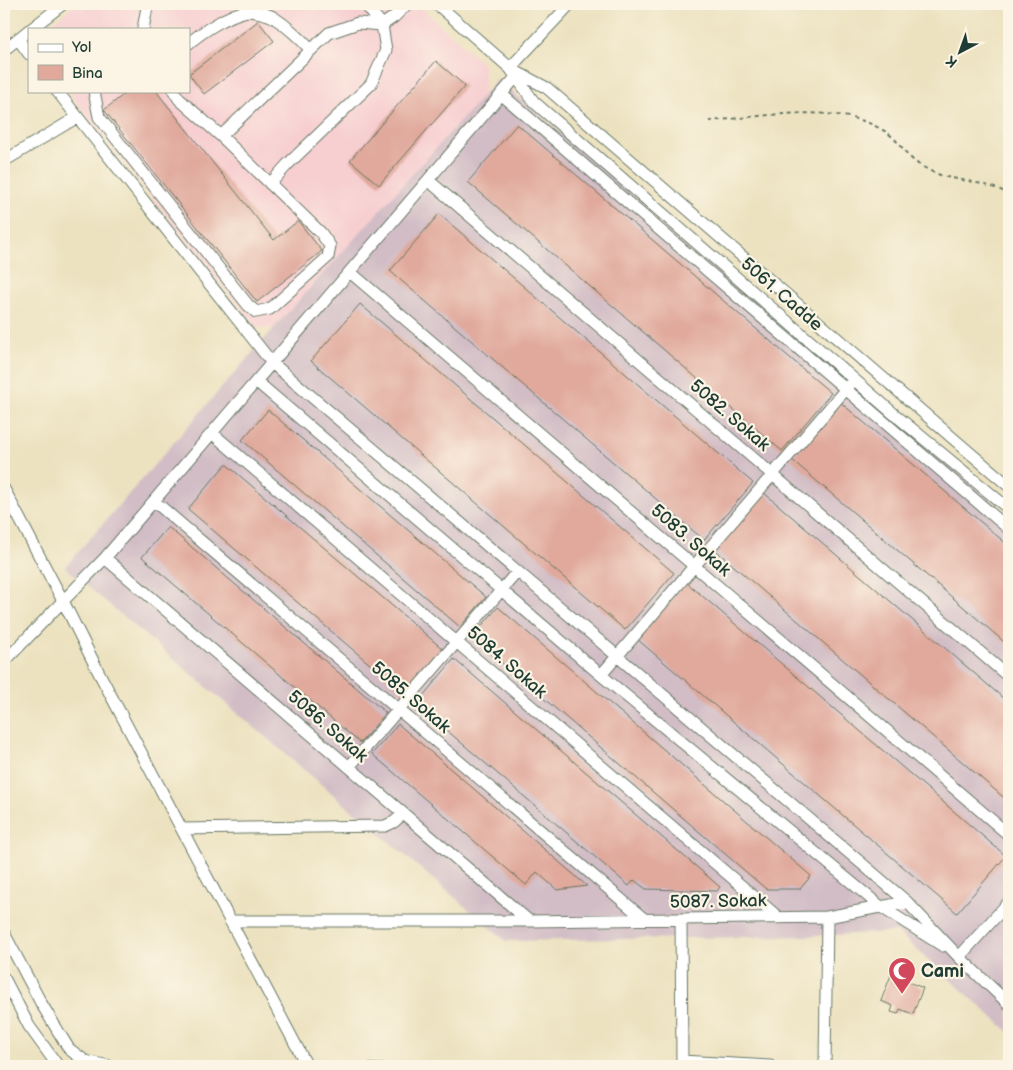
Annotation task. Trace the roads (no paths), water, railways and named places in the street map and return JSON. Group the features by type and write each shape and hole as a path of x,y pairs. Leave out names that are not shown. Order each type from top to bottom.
{"street":[{"path":"33,28 63,4"},
{"path":"143,28 147,7 150,4"},
{"path":"270,184 370,84 386,50 382,25 365,4"},
{"path":"221,136 330,33 358,22 382,25 394,17 407,4"},
{"path":"437,4 513,73"},
{"path":"4,662 105,558 501,94 513,73 570,4"},
{"path":"190,42 200,34 231,17 247,11 271,16 296,34 311,50"},
{"path":"4,50 28,32"},
{"path":"18,39 28,53"},
{"name":"5061. Cadde","path":"513,73 547,88 1009,486"},
{"name":"5061. Cadde","path":"513,73 534,102 854,380 1009,509"},
{"path":"57,92 272,362 906,902 959,957 1009,1004"},
{"path":"94,92 99,117 248,305 256,312 270,309 328,257 330,246 321,232 221,136 179,99 175,92"},
{"path":"501,94 1009,529"},
{"path":"4,161 76,118"},
{"name":"5082. Sokak","path":"428,180 1009,677"},
{"name":"5083. Sokak","path":"350,272 1009,835"},
{"path":"601,675 854,380"},
{"path":"256,381 601,675 881,907 959,957"},
{"name":"5084. Sokak","path":"212,433 779,918"},
{"path":"4,489 307,1066"},
{"name":"5085. Sokak","path":"154,500 644,919"},
{"name":"5086. Sokak","path":"105,558 529,921"},
{"path":"349,768 517,572"},
{"path":"182,829 385,826 394,822 403,814"},
{"name":"5087. Sokak","path":"230,921 529,921 827,917 906,902"},
{"path":"959,957 1009,902"},
{"path":"825,1066 827,917"},
{"path":"680,919 682,1061 770,1066"},
{"path":"4,933 41,1003 69,1049 85,1061 109,1066"},
{"path":"4,978 29,1026 58,1066"}],"tram line":[{"path":"338,1063 448,1066"}],"place":[{"name":"Cami","path":"902,995"}]}
